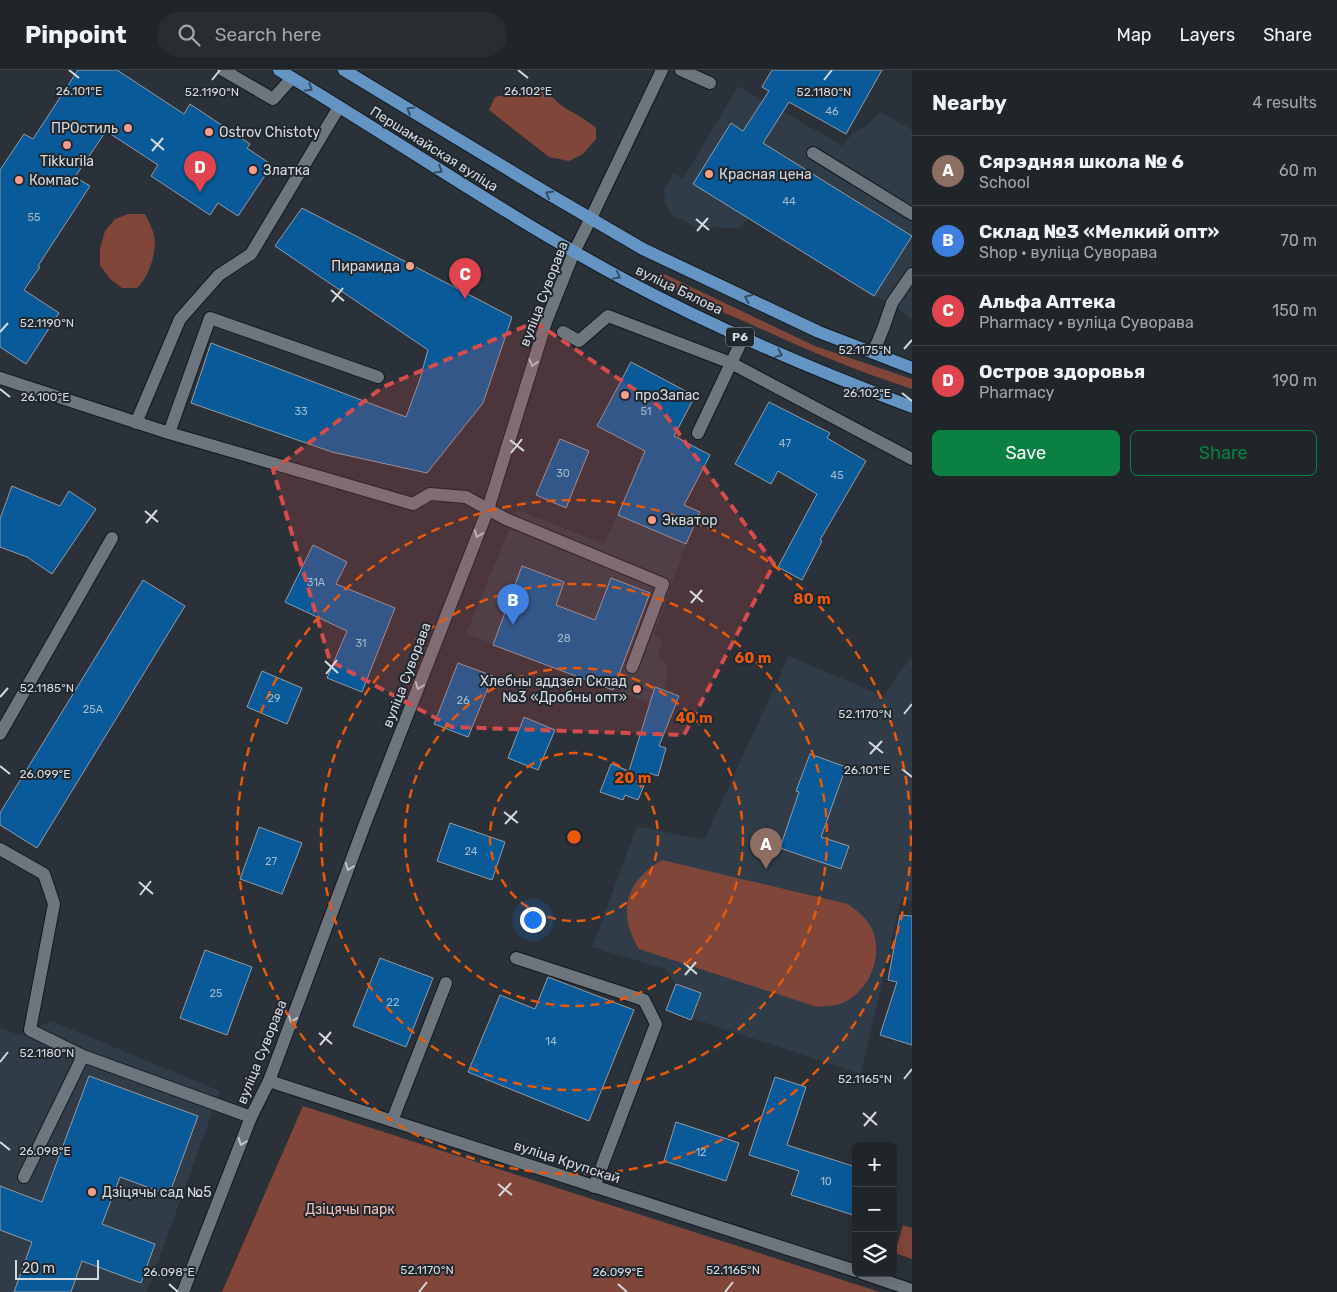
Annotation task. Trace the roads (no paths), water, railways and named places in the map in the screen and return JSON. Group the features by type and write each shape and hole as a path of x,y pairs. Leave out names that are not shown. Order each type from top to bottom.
{"main road":[{"name":"Першамайская вуліца","path":"279,70 574,252"},
{"name":"Першамайская вуліца","path":"344,70 546,193 592,218"},
{"name":"вуліца Бялова","path":"592,218 643,249 820,332 912,368"},
{"name":"вуліца Бялова","path":"574,252 626,281 743,338 912,407"}],"street":[{"path":"223,70 273,99 292,78"},
{"name":"вуліца Суворава","path":"183,1292 251,1118 269,1081 366,821 488,509 546,322 574,252 662,70"},
{"path":"681,70 710,83"},
{"path":"136,423 180,319 219,275 252,254 339,107"},
{"path":"813,153 912,214"},
{"path":"873,353 892,303 912,274"},
{"path":"562,332 579,341 608,316 731,363 912,459"},
{"path":"169,433 210,318 378,377"},
{"path":"698,433 743,338"},
{"path":"0,378 136,423 413,504 430,494 466,497 506,519 663,584 632,666"},
{"path":"0,734 112,538"},
{"path":"0,849 44,874 54,904 30,1030 82,1056 251,1118"},
{"path":"516,958 644,1000 656,1024 594,1186"},
{"path":"392,1121 446,983"},
{"path":"24,1177 82,1056"},
{"name":"вуліца Крупскай","path":"269,1081 852,1270"},
{"path":"874,1277 912,1290"}],"place":[{"name":"ПРОстиль","path":"128,128"},
{"name":"Ostrov Chistoty","path":"209,132"},
{"name":"Tikkurila","path":"67,145"},
{"name":"Златка","path":"253,170"},
{"name":"Красная цена","path":"709,174"},
{"name":"Компас","path":"19,180"},
{"name":"Остров здоровья","path":"200,192"},
{"name":"Пирамида","path":"410,266"},
{"name":"Альфа Аптека","path":"465,299"},
{"name":"проЗапас","path":"625,395"},
{"name":"Экватор","path":"652,520"},
{"name":"Склад №3 «Мелкий опт»","path":"513,625"},
{"name":"Хлебны аддзел Склад №3 «Дробны опт»","path":"637,689"},
{"name":"Сярэдняя школа № 6","path":"766,869"},
{"name":"Дзіцячы сад №5","path":"92,1192"}],"park label":[{"name":"Дзіцячы парк","path":"350,1209"}]}
